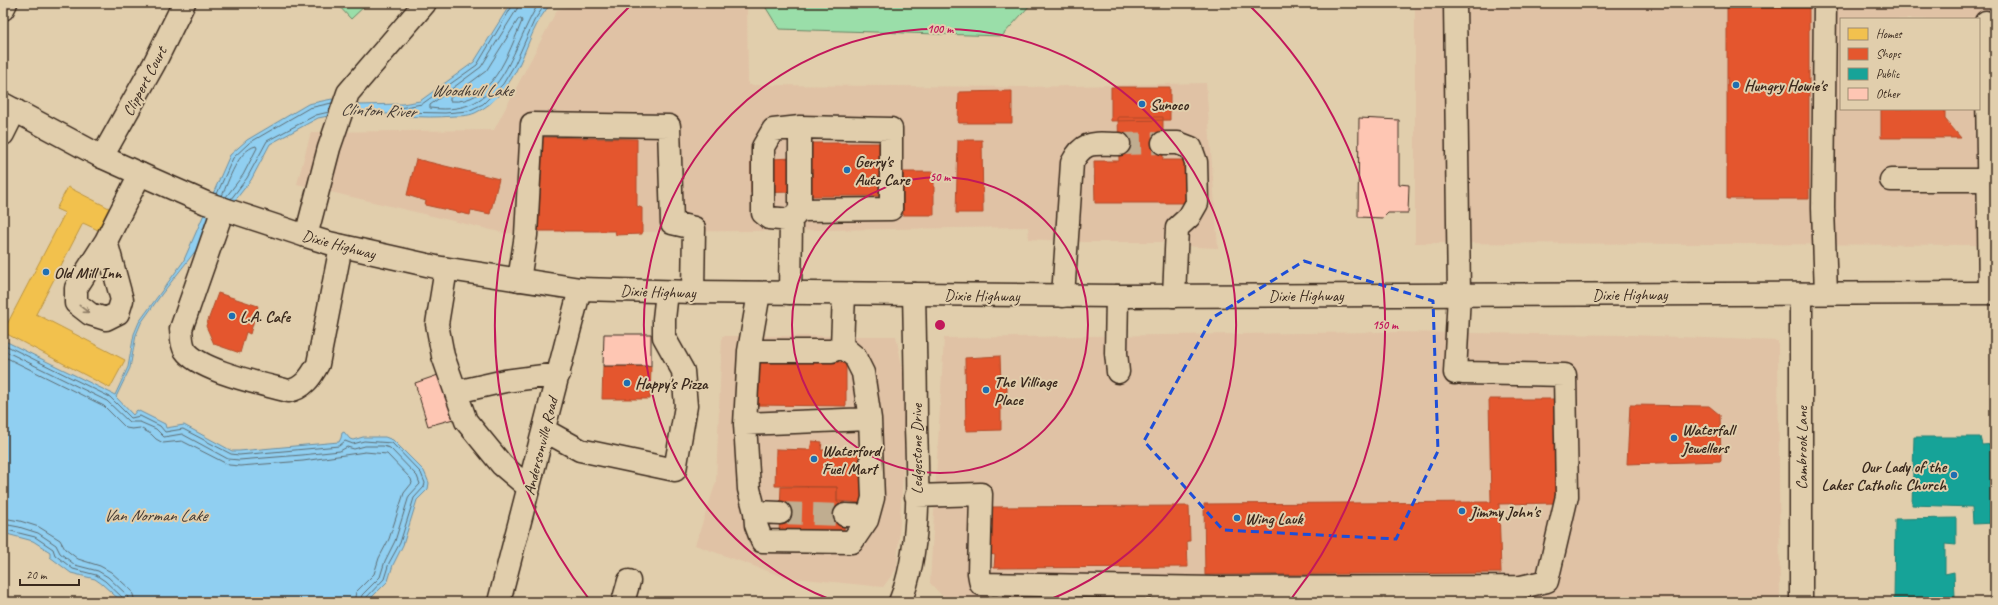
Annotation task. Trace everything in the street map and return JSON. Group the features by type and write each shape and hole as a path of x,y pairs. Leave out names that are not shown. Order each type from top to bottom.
{"main road":[{"path":"3,9 6,3"},
{"name":"Clippert Court","path":"102,157 154,64 184,3"},
{"path":"306,236 338,119 348,93 425,3"},
{"path":"916,496 981,494 979,573 981,584 1216,588 1513,587 1547,581 1567,496 1565,375 1459,373 1455,3"},
{"path":"1825,3 1823,208 1826,293"},
{"path":"1986,22 1988,180 1993,293"},
{"path":"3,134 9,107"},
{"name":"Dixie Highway","path":"9,107 102,157 140,174 223,209 306,236 341,246 446,269 580,289 667,292 1063,296 1993,293"},
{"path":"519,280 526,235 532,124 670,126 672,223 694,228 693,292"},
{"path":"790,293 796,215 800,127"},
{"path":"800,127 891,130 891,209 796,215 769,218 763,213 763,147 773,130 800,127"},
{"path":"1162,143 1178,144 1190,148 1196,162 1197,203 1189,217 1177,228 1174,296"},
{"path":"1063,296 1072,163 1078,151 1090,144 1119,144"},
{"path":"106,241 140,174"},
{"path":"1891,180 1988,180"},
{"path":"223,209 181,329 182,344 191,357 204,366 288,391 295,390 304,384 311,377 318,364 341,246"},
{"path":"446,269 437,324 443,356 466,421 502,465 529,488"},
{"name":"Andersonville Road","path":"499,602 580,289"},
{"path":"544,430 580,450 675,470 686,406 683,371 664,336 667,292"},
{"path":"759,293 749,351 745,424 749,489 755,512 756,525 762,541 814,543 852,542 868,516 873,498 870,418 863,373 855,357 842,346"},
{"path":"842,346 844,294"},
{"name":"Ledgestone Drive","path":"900,602 907,586 911,562 916,496 914,294"},
{"name":"Cambrook Lane","path":"1801,294 1801,602"},
{"path":"1117,296 1116,353 1118,372"},
{"path":"749,351 832,351 842,346"},
{"path":"456,392 505,380 559,374"},
{"path":"745,424 870,418"},
{"path":"755,512 780,513"},
{"path":"845,515 868,516"},
{"path":"623,602 629,581"}],"highlighted area":[{"path":"1304,261 1433,301 1438,451 1396,539 1223,530 1144,441 1212,318"}],"shaded area":[{"path":"579,3 747,3 748,85 1027,87 1206,83 1218,248 1196,247 1161,242 1083,242 1029,239 1028,227 504,233 297,184 311,132 494,130 557,10"},
{"path":"1415,3 1995,3 1995,245 1415,243"},
{"path":"1381,332 1631,335 1778,341 1780,602 1262,602 946,600 930,583 944,338"},
{"path":"722,336 896,336 908,395 897,568 883,587 784,577 695,545 716,482"}],"green space":[{"path":"336,3 368,3 351,19"},
{"path":"763,3 1032,3 1002,36 779,29"}],"water":[{"name":"Van Norman Lake","path":"511,3 552,3 541,17 511,79 501,93 482,109 467,115 442,117 394,115 359,110 318,118 270,144 251,180 161,295 141,323 136,335 130,368 116,397 133,415 137,410 165,424 166,428 184,425 232,451 339,442 342,433 344,432 350,439 353,440 363,437 385,437 393,440 424,471 429,483 428,489 417,500 403,545 393,565 388,581 367,602 122,602 95,579 71,573 50,557 50,552 33,541 3,533 3,340 115,395 128,367 134,334 139,322 183,262 230,155 247,140 308,104 332,99 360,105 402,104 420,101 474,62"}],"building: Homes":[{"name":"Old Mill Inn","path":"68,187 109,208 98,230 83,223 36,314 125,360 110,388 3,332 65,213 56,209"}],"building: Shops":[{"path":"1727,3 1809,3 1809,199 1727,199"},
{"path":"1111,87 1170,87 1170,120 1111,121"},
{"path":"1012,91 1012,123 958,123 959,92"},
{"path":"1881,110 1945,110 1945,119 1961,138 1881,138"},
{"path":"1118,117 1163,117 1163,160 1187,160 1187,203 1095,203 1094,161 1119,161"},
{"path":"537,137 637,139 637,206 642,208 642,234 616,235 615,231 538,231"},
{"path":"958,140 982,140 983,213 956,213"},
{"name":"Gerry's Auto Care","path":"811,143 883,143 883,196 810,196"},
{"path":"793,158 793,192 751,193 751,160"},
{"path":"416,159 499,179 490,214 471,210 470,215 425,205 426,201 407,195"},
{"path":"903,172 934,172 934,215 903,215"},
{"name":"L.A. Cafe","path":"218,293 258,306 250,334 246,332 240,353 214,344 206,326"},
{"name":"The Villiage Place","path":"1000,356 1001,384 1007,384 1007,396 1001,397 1001,430 966,431 965,358"},
{"path":"754,362 846,362 846,406 754,405"},
{"name":"Happy's Pizza","path":"603,366 651,366 650,399 602,399"},
{"path":"1489,399 1556,399 1556,503 1499,504 1501,573 1205,575 1204,504 1491,502"},
{"name":"Waterfall Jewellers","path":"1630,405 1709,406 1720,415 1721,461 1627,464"},
{"path":"812,441 822,442 821,450 863,450 863,503 837,501 837,487 775,486 776,449 810,450"},
{"path":"781,487 837,487 837,501 845,503 844,532 779,533"},
{"path":"1189,506 1190,541 1187,541 1188,567 994,568 995,555 990,554 990,507"}],"building: Public":[{"name":"Our Lady of the Lakes Catholic Church","path":"1914,437 1980,437 1982,445 1995,444 1995,523 1973,524 1972,507 1912,505"},
{"path":"1956,518 1956,545 1945,544 1945,574 1954,572 1955,597 1943,600 1943,602 1894,602 1895,519"}],"building: Other":[{"path":"1359,118 1399,120 1399,184 1409,185 1408,213 1388,213 1383,218 1358,217"},
{"path":"604,334 651,334 651,366 603,366"},
{"path":"444,373 457,418 428,426 415,383"}],"tunnel":[{"path":"1119,144 1163,143"},
{"path":"780,513 845,515"}],"place":[{"name":"Hungry Howie's","path":"1736,85"},
{"name":"Sunoco","path":"1142,104"},
{"name":"Gerry's Auto Care","path":"847,170"},
{"name":"Old Mill Inn","path":"46,272"},
{"name":"L.A. Cafe","path":"232,316"},
{"name":"Happy's Pizza","path":"627,383"},
{"name":"The Villiage Place","path":"986,390"},
{"name":"Waterfall Jewellers","path":"1674,438"},
{"name":"Waterford Fuel Mart","path":"814,459"},
{"name":"Our Lady of the Lakes Catholic Church","path":"1954,475"},
{"name":"Jimmy John's","path":"1462,511"},
{"name":"Wing Lauk","path":"1237,518"}],"water label":[{"name":"Woodhull Lake","path":"472,90"},
{"name":"Clinton River","path":"378,110"}]}
